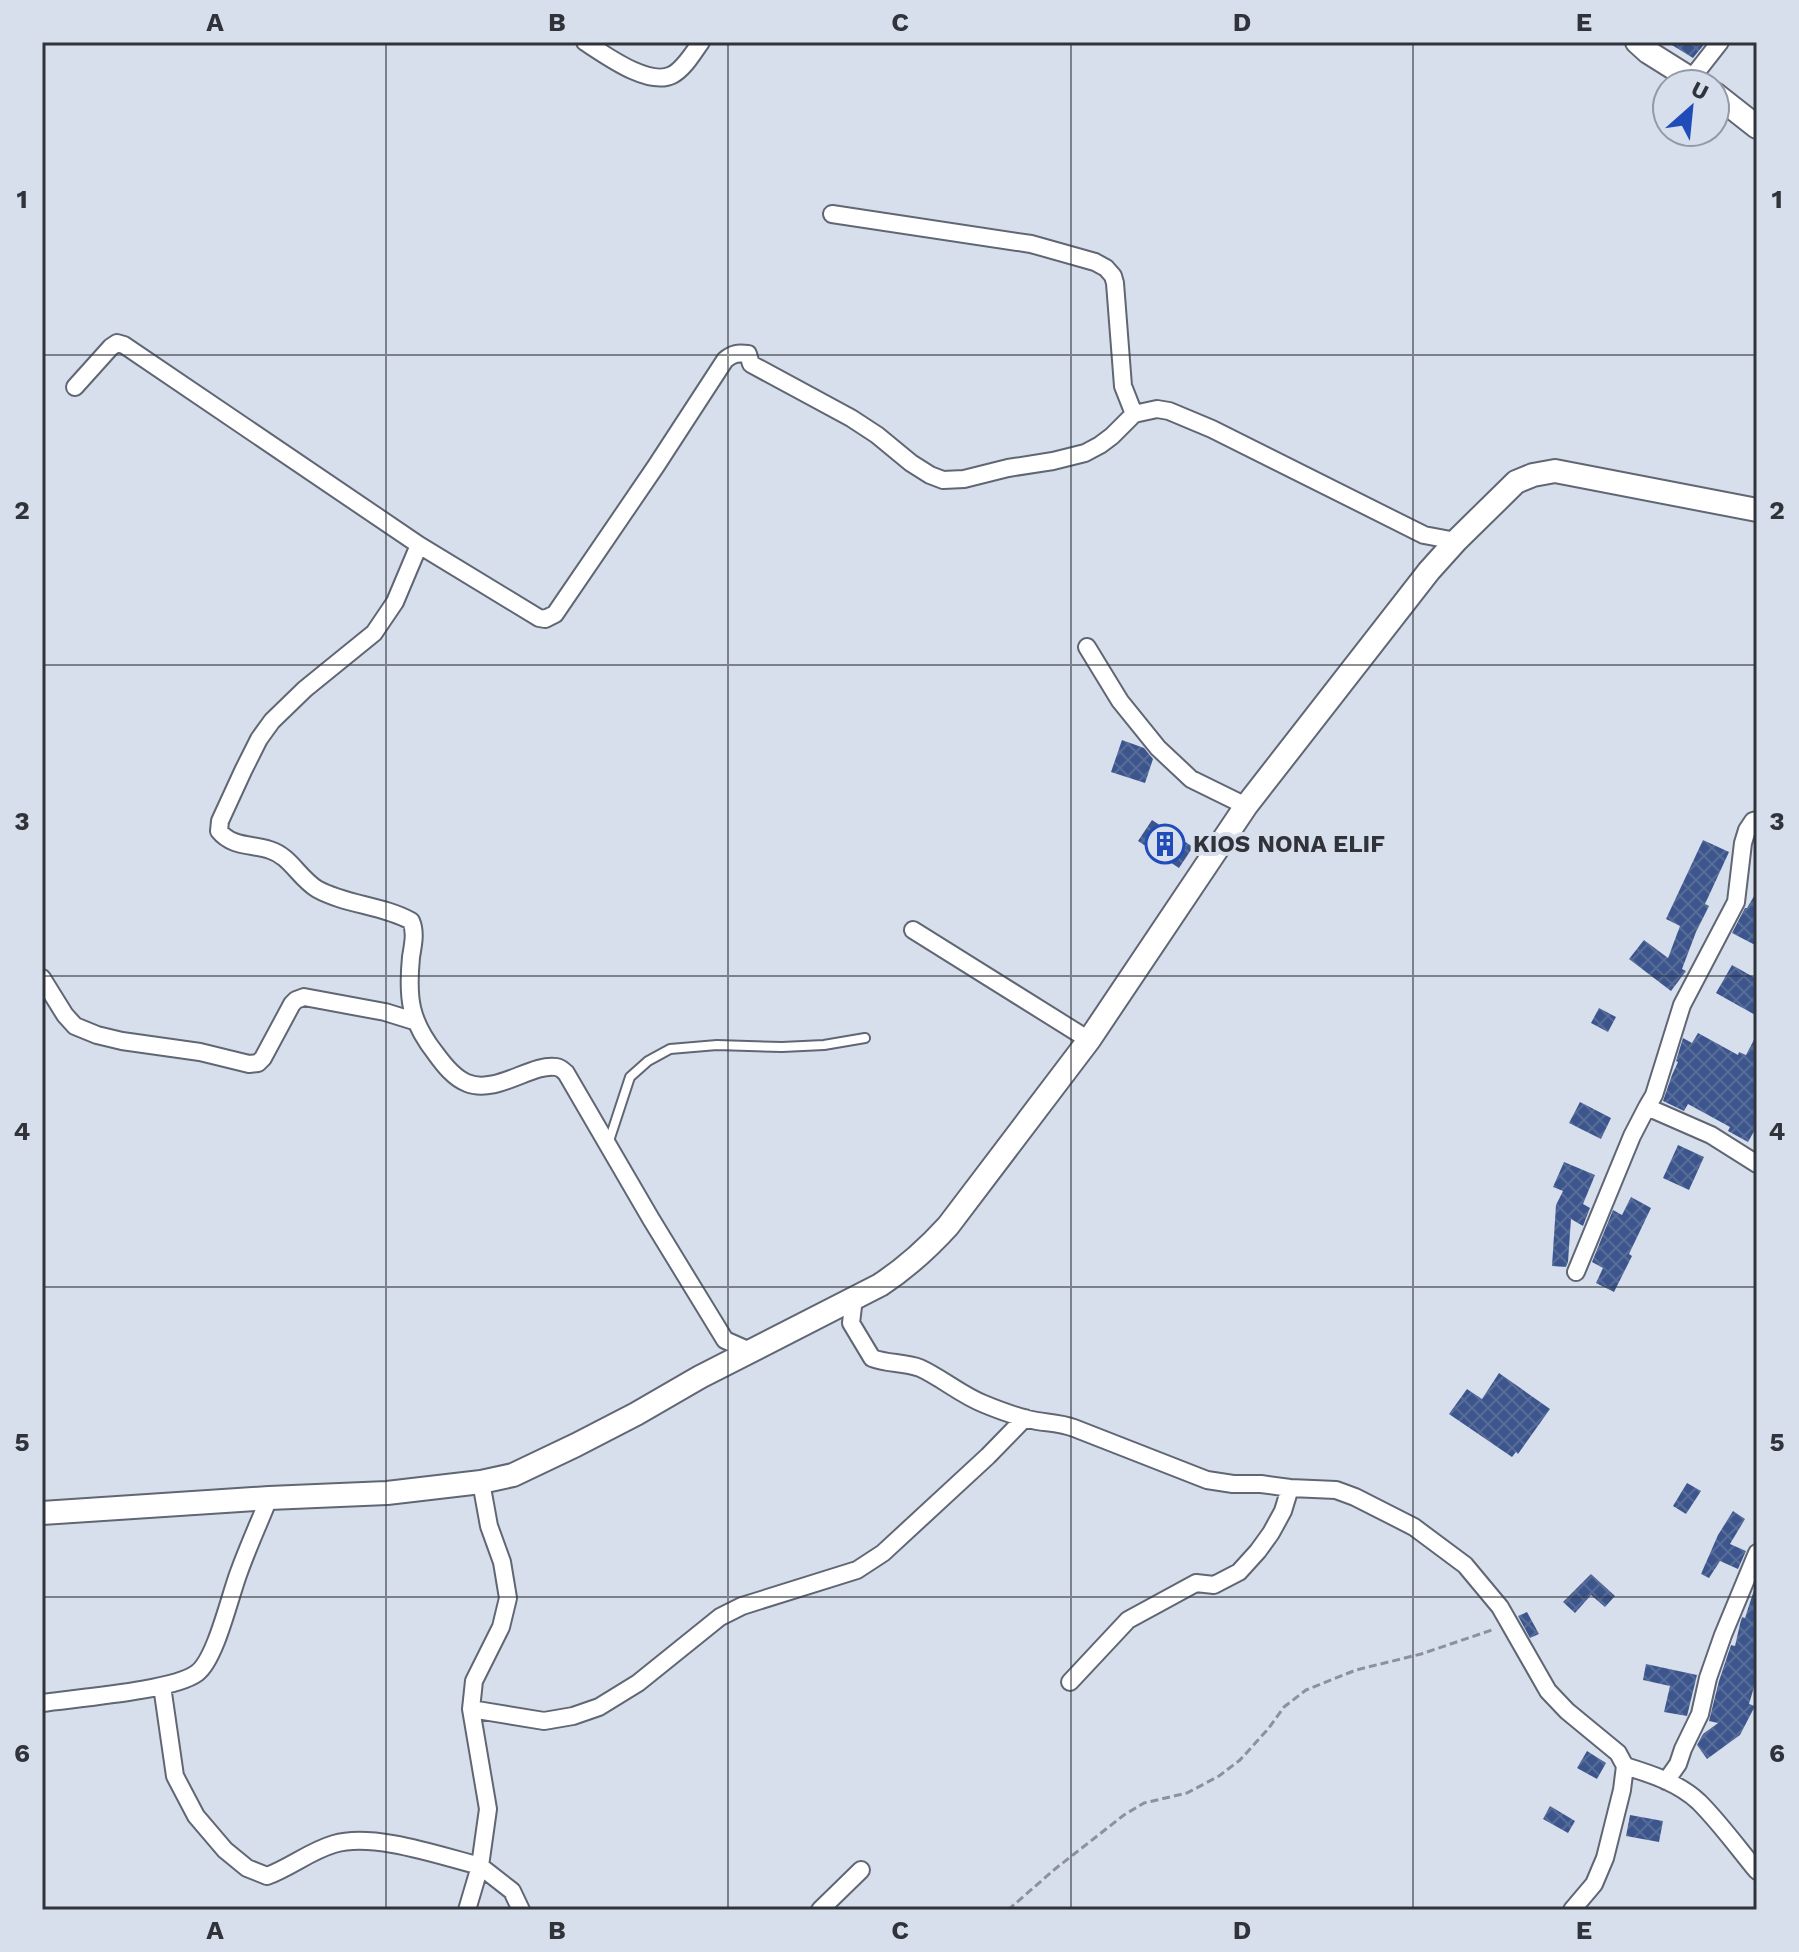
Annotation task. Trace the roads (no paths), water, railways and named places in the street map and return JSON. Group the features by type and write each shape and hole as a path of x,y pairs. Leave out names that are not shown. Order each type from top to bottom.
{"street":[{"path":"585,42 623,66 659,78 672,75 701,42"},
{"path":"1704,68 1720,42"},
{"path":"1647,45 1677,68"},
{"path":"1731,107 1757,127"},
{"path":"832,214 1031,244 1106,268 1115,283 1123,386 1134,414"},
{"path":"75,387 111,347 117,343 124,345 419,545 545,619 555,614 731,354 748,354 751,364 851,418 911,463 943,480 964,479 1085,453 1112,436 1134,414 1157,409 1188,418 1424,535 1456,541"},
{"path":"42,1513 387,1493 481,1482 513,1475 880,1285 927,1249 948,1226 1089,1040 1246,806 1419,583 1456,541 1516,482 1555,471 1757,510"},
{"path":"419,545 395,602 374,633 305,689 272,721 259,739 220,821 219,831 232,842 269,850 284,857 300,876 319,890 411,921 414,931 409,989 414,1021 442,1062 468,1084 486,1085 543,1069 562,1069 725,1340 750,1351"},
{"path":"1087,647 1120,701 1158,748 1191,779 1246,806"},
{"path":"1576,1272 1632,1136 1654,1095 1682,1005 1736,902 1743,843 1747,830 1757,820"},
{"path":"913,930 1089,1040"},
{"path":"42,978 75,1026 122,1041 200,1052 249,1064 258,1063 263,1058 292,1004 304,997 385,1012 414,1021"},
{"path":"1647,1107 1711,1135 1757,1164"},
{"path":"854,1298 851,1323 872,1358 920,1368 958,1392 985,1404 1025,1418 1062,1424 1207,1480 1336,1490 1414,1527 1465,1565 1500,1607 1548,1691 1618,1753 1625,1766 1605,1858 1594,1884 1572,1910"},
{"path":"471,1709 544,1721 599,1707 638,1683 720,1617 742,1606 857,1570 883,1553 1025,1418"},
{"path":"467,1910 480,1866 488,1809 471,1709 474,1681 501,1627 508,1598 481,1482"},
{"path":"1070,1682 1128,1620 1196,1583 1214,1585 1239,1572 1271,1533 1283,1511 1290,1488"},
{"path":"42,1703 162,1686 193,1675 204,1665 269,1498"},
{"path":"1666,1781 1678,1764 1700,1714 1718,1649 1757,1553"},
{"path":"162,1686 175,1776 196,1816 225,1850 247,1868 267,1876 337,1843 368,1841 403,1846 480,1866 512,1891 521,1910"},
{"path":"1625,1766 1679,1787 1699,1802 1757,1871"},
{"path":"820,1910 861,1870"}],"lane":[{"path":"608,1145 630,1077 648,1061 670,1049 717,1045 824,1045 865,1038"}],"place":[{"name":"KIOS NONA ELIF","path":"1165,844"}]}
